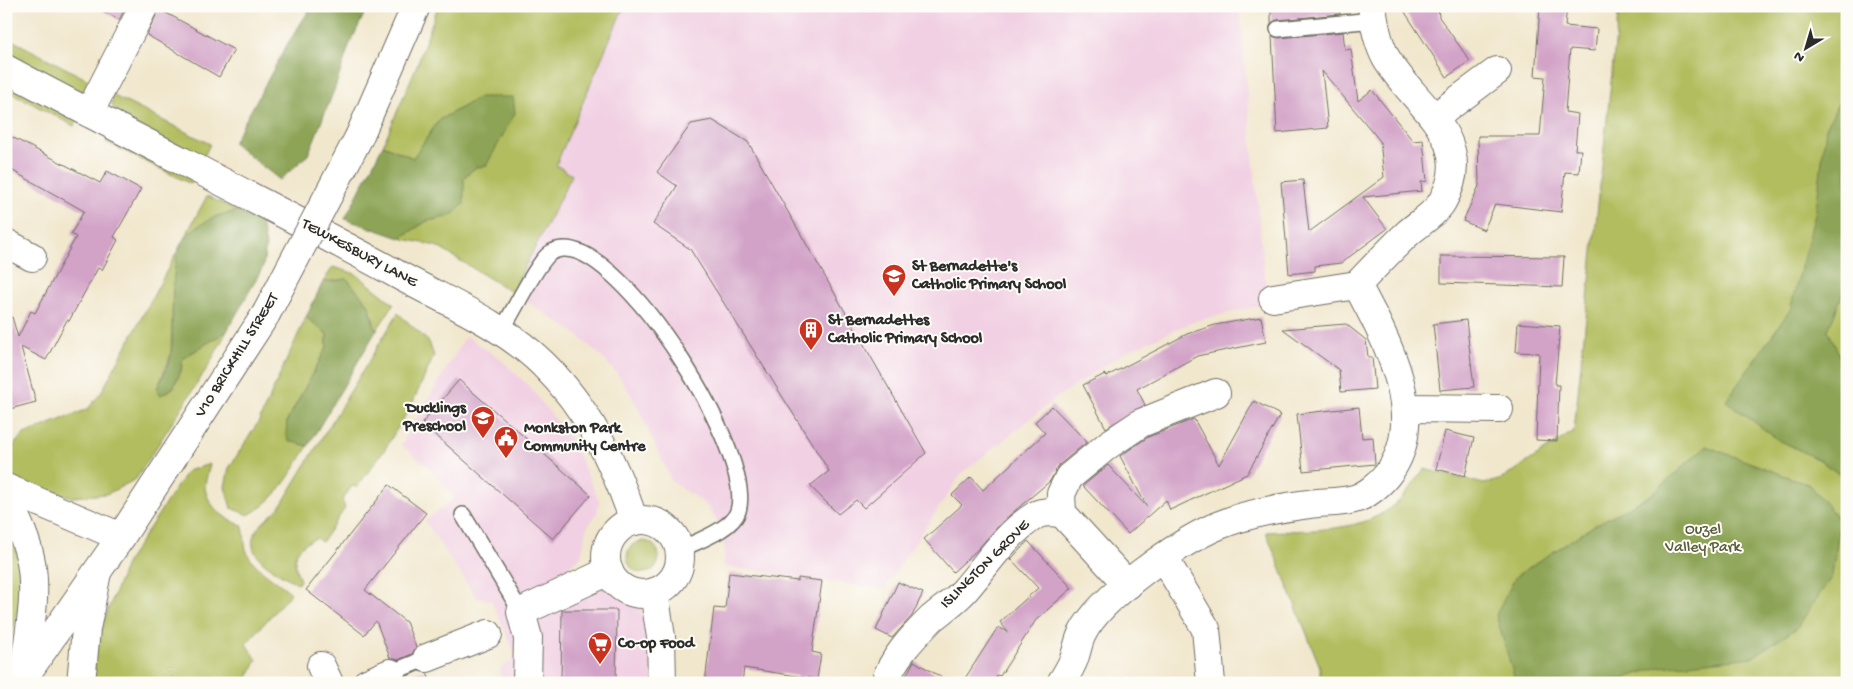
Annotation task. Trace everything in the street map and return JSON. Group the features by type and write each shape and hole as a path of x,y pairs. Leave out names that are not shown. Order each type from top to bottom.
{"street":[{"path":"89,113 144,6"},
{"name":"V10 BRICKHILL STREET","path":"22,681 121,537 266,314 359,137 416,6"},
{"path":"1273,298 1357,285 1387,253 1442,203 1453,174 1452,148 1435,117 1408,89 1386,57 1373,13"},
{"name":"TEWKESBURY LANE","path":"6,69 342,245 501,331 542,363 569,392 607,451 634,521"},
{"path":"1435,117 1497,71"},
{"path":"6,243 32,257"},
{"path":"1061,683 1073,661 1082,633 1103,607 1180,545 1217,526 1253,513 1355,499 1380,483 1396,463 1406,436 1405,408 1382,332 1357,285"},
{"path":"1128,585 1062,512 1061,494 1069,477 1108,445 1141,423 1216,393"},
{"path":"1405,408 1499,409"},
{"path":"6,488 121,537"},
{"path":"6,497 22,531 31,561 33,576 32,605 22,681"},
{"name":"ISLINGTON GROVE","path":"885,683 893,663 931,620 963,592 992,554 1037,514 1050,511 1062,512"},
{"path":"646,520 657,523 667,529 675,538 679,550 677,571 664,588 654,592 632,592 622,587 609,571 607,552 613,535 622,526 634,521 646,520"},
{"path":"1164,558 1206,629 1211,683"},
{"path":"527,683 528,638 521,612 609,571"},
{"path":"81,683 86,629 97,572"},
{"path":"654,592 661,636 662,683"},
{"path":"427,658 488,634"}],"lane":[{"path":"1278,29 1373,13"},
{"path":"501,331 541,264 550,253 563,249 576,251 595,261 657,324 704,394 732,464 740,494 738,512 726,525 679,550"},
{"path":"463,515 521,612"},
{"path":"378,678 427,658"}],"shaded area":[{"name":"St Bernadette's Catholic Primary School","path":"624,6 1239,6 1267,304 1195,321 1125,352 1059,396 962,473 884,589 722,566 725,550 716,519 704,503 672,482 636,403 619,376 598,353 572,331 512,292 571,175 556,166"},
{"path":"466,336 499,358 529,386 572,441 600,503 596,515 586,529 581,557 567,567 579,595 591,590 605,588 632,602 645,614 653,683 500,683 501,668 516,656 491,600 476,597 425,521 455,498 430,468 401,445"}],"green space":[{"path":"312,6 368,6 349,46 335,88 308,155 280,180 233,143 288,43"},
{"path":"438,6 624,6 556,165 572,175 512,292 436,246 400,238 427,221 451,216 464,177 476,167 480,97 439,120 413,158 383,145 417,65"},
{"name":"Ouzel Valley Park","path":"1619,6 1847,6 1847,683 1320,683 1320,667 1266,532 1336,528 1369,520 1398,502 1409,491 1424,469 1484,484 1502,479 1574,431"},
{"path":"6,37 94,83 91,93 59,87 6,57"},
{"path":"6,81 78,119 74,126 6,90"},
{"path":"1847,86 1847,283 1828,330 1841,359 1847,363 1847,480 1821,461 1777,439 1726,401 1790,310 1816,210 1826,128"},
{"path":"112,95 210,144 203,159 121,118 112,105"},
{"path":"480,97 513,97 515,113 486,166 476,167 464,177 464,204 451,216 427,221 400,238 345,219 383,145 413,158 439,120"},
{"path":"109,137 194,179 191,184 106,142"},
{"path":"207,196 238,211 212,217 179,252 173,286 171,355 157,389 161,395 173,388 181,371 183,358 227,331 209,365 136,479 107,494 73,497 44,490 6,475 8,451 24,434 88,409 101,393"},
{"path":"238,211 261,223 266,245 263,267 227,331 183,358 181,371 173,388 161,395 157,389 170,358 174,272 182,243 189,233 206,221"},
{"path":"333,267 356,274 394,304 376,331 369,305 347,279 323,282"},
{"path":"347,279 369,305 376,331 308,446 289,441 286,434 287,421 327,347 327,334 306,317 323,282"},
{"path":"398,313 429,342 434,356 412,404 385,449 357,487 352,486 342,500 345,508 322,542 316,538 298,550 295,566 300,580 298,584 262,561 256,554 253,545 254,536 262,523 280,507"},
{"path":"306,317 327,334 327,347 287,421 289,441 308,446 275,494 268,502 248,515 231,508 225,487 229,468 259,421"},
{"path":"1706,446 1810,485 1840,521 1832,576 1797,628 1753,657 1660,667 1607,683 1516,683 1496,615 1516,576 1593,526 1651,495"},
{"path":"210,464 205,487 209,500 223,516 242,525 246,549 250,558 260,569 291,593 246,644 257,660 245,683 92,683 98,635 127,562 187,471"},
{"path":"6,527 21,562 20,603 6,654"},
{"path":"643,541 649,542 654,546 658,551 658,563 654,568 649,572 643,573 637,572 632,568 628,563 627,557 628,551 632,546 637,542"}],"building":[{"path":"95,6 126,6 119,20"},
{"path":"1271,6 1339,6 1340,14 1277,20 1271,23"},
{"path":"1401,6 1438,6 1439,17 1470,61 1447,77"},
{"path":"1540,6 1567,6 1565,26 1597,29 1595,51 1570,49 1565,112 1578,114 1575,150 1581,150 1579,173 1565,172 1561,212 1495,204 1484,230 1463,221 1479,186 1478,136 1540,136 1545,77 1535,76"},
{"path":"159,9 234,50 219,77 147,35"},
{"path":"1343,32 1345,50 1351,49 1358,101 1372,90 1413,141 1423,140 1427,181 1421,182 1422,191 1363,197 1387,229 1341,263 1315,266 1315,271 1289,274 1281,182 1303,180 1309,232 1384,177 1380,141 1322,71 1328,128 1277,133 1272,36 1279,38"},
{"name":"St Bernadettes Catholic Primary School","path":"712,120 748,142 926,453 864,508 856,500 838,514 810,486 829,471 690,249 653,224 677,186 657,172 691,124"},
{"path":"6,134 100,183 107,171 141,189 114,237 118,240 102,270 98,268 46,360 21,347 36,402 6,410 6,318 12,317 18,337 31,311 35,313 76,237 71,234 84,211 6,167"},
{"path":"1441,256 1564,257 1562,287 1441,283"},
{"path":"1261,317 1266,342 1197,356 1137,389 1145,405 1106,428 1083,385 1105,374 1107,376 1187,334 1215,325"},
{"path":"1466,320 1474,387 1440,390 1433,324"},
{"path":"1518,323 1560,326 1555,385 1559,385 1557,441 1536,440 1539,353 1516,352"},
{"path":"1346,324 1366,340 1368,357 1372,357 1375,389 1341,392 1339,370 1283,329"},
{"name":"Monkston Park Community Centre","path":"459,380 591,495 553,539 422,423"},
{"path":"1254,401 1280,415 1247,474 1170,510 1166,500 1128,534 1083,486 1108,465 1147,507 1120,456 1148,437 1194,419 1219,465"},
{"path":"1052,406 1087,442 1059,465 1050,481 1004,520 977,550 953,572 924,539 962,505 952,495 971,477 983,490 1045,433 1035,422"},
{"path":"1359,407 1362,438 1373,437 1375,464 1303,471 1297,414"},
{"path":"1445,431 1474,438 1465,476 1436,469"},
{"path":"389,485 426,513 365,590 406,622 416,647 412,654 398,660 390,658 376,621 364,635 306,590"},
{"path":"1028,541 1072,588 1036,620 1000,676 997,675 992,683 962,683 998,627 1008,632 1000,622 1038,588 1011,559"},
{"path":"729,573 798,581 798,578 822,581 812,652 821,654 817,679 744,668 742,683 705,683 714,608 725,609"},
{"path":"898,582 923,593 912,616 892,638 876,630"},
{"path":"562,610 617,610 616,683 561,683"},
{"path":"914,661 951,683 902,683"},
{"path":"419,671 427,673 431,683 402,683 405,677"}],"place":[{"name":"St Bernadette's Catholic Primary School","path":"894,297"},
{"name":"St Bernadettes Catholic Primary School","path":"811,351"},
{"name":"Ducklings Preschool","path":"483,439"},
{"name":"Monkston Park Community Centre","path":"506,459"},
{"name":"Co-op Food","path":"600,665"}]}
